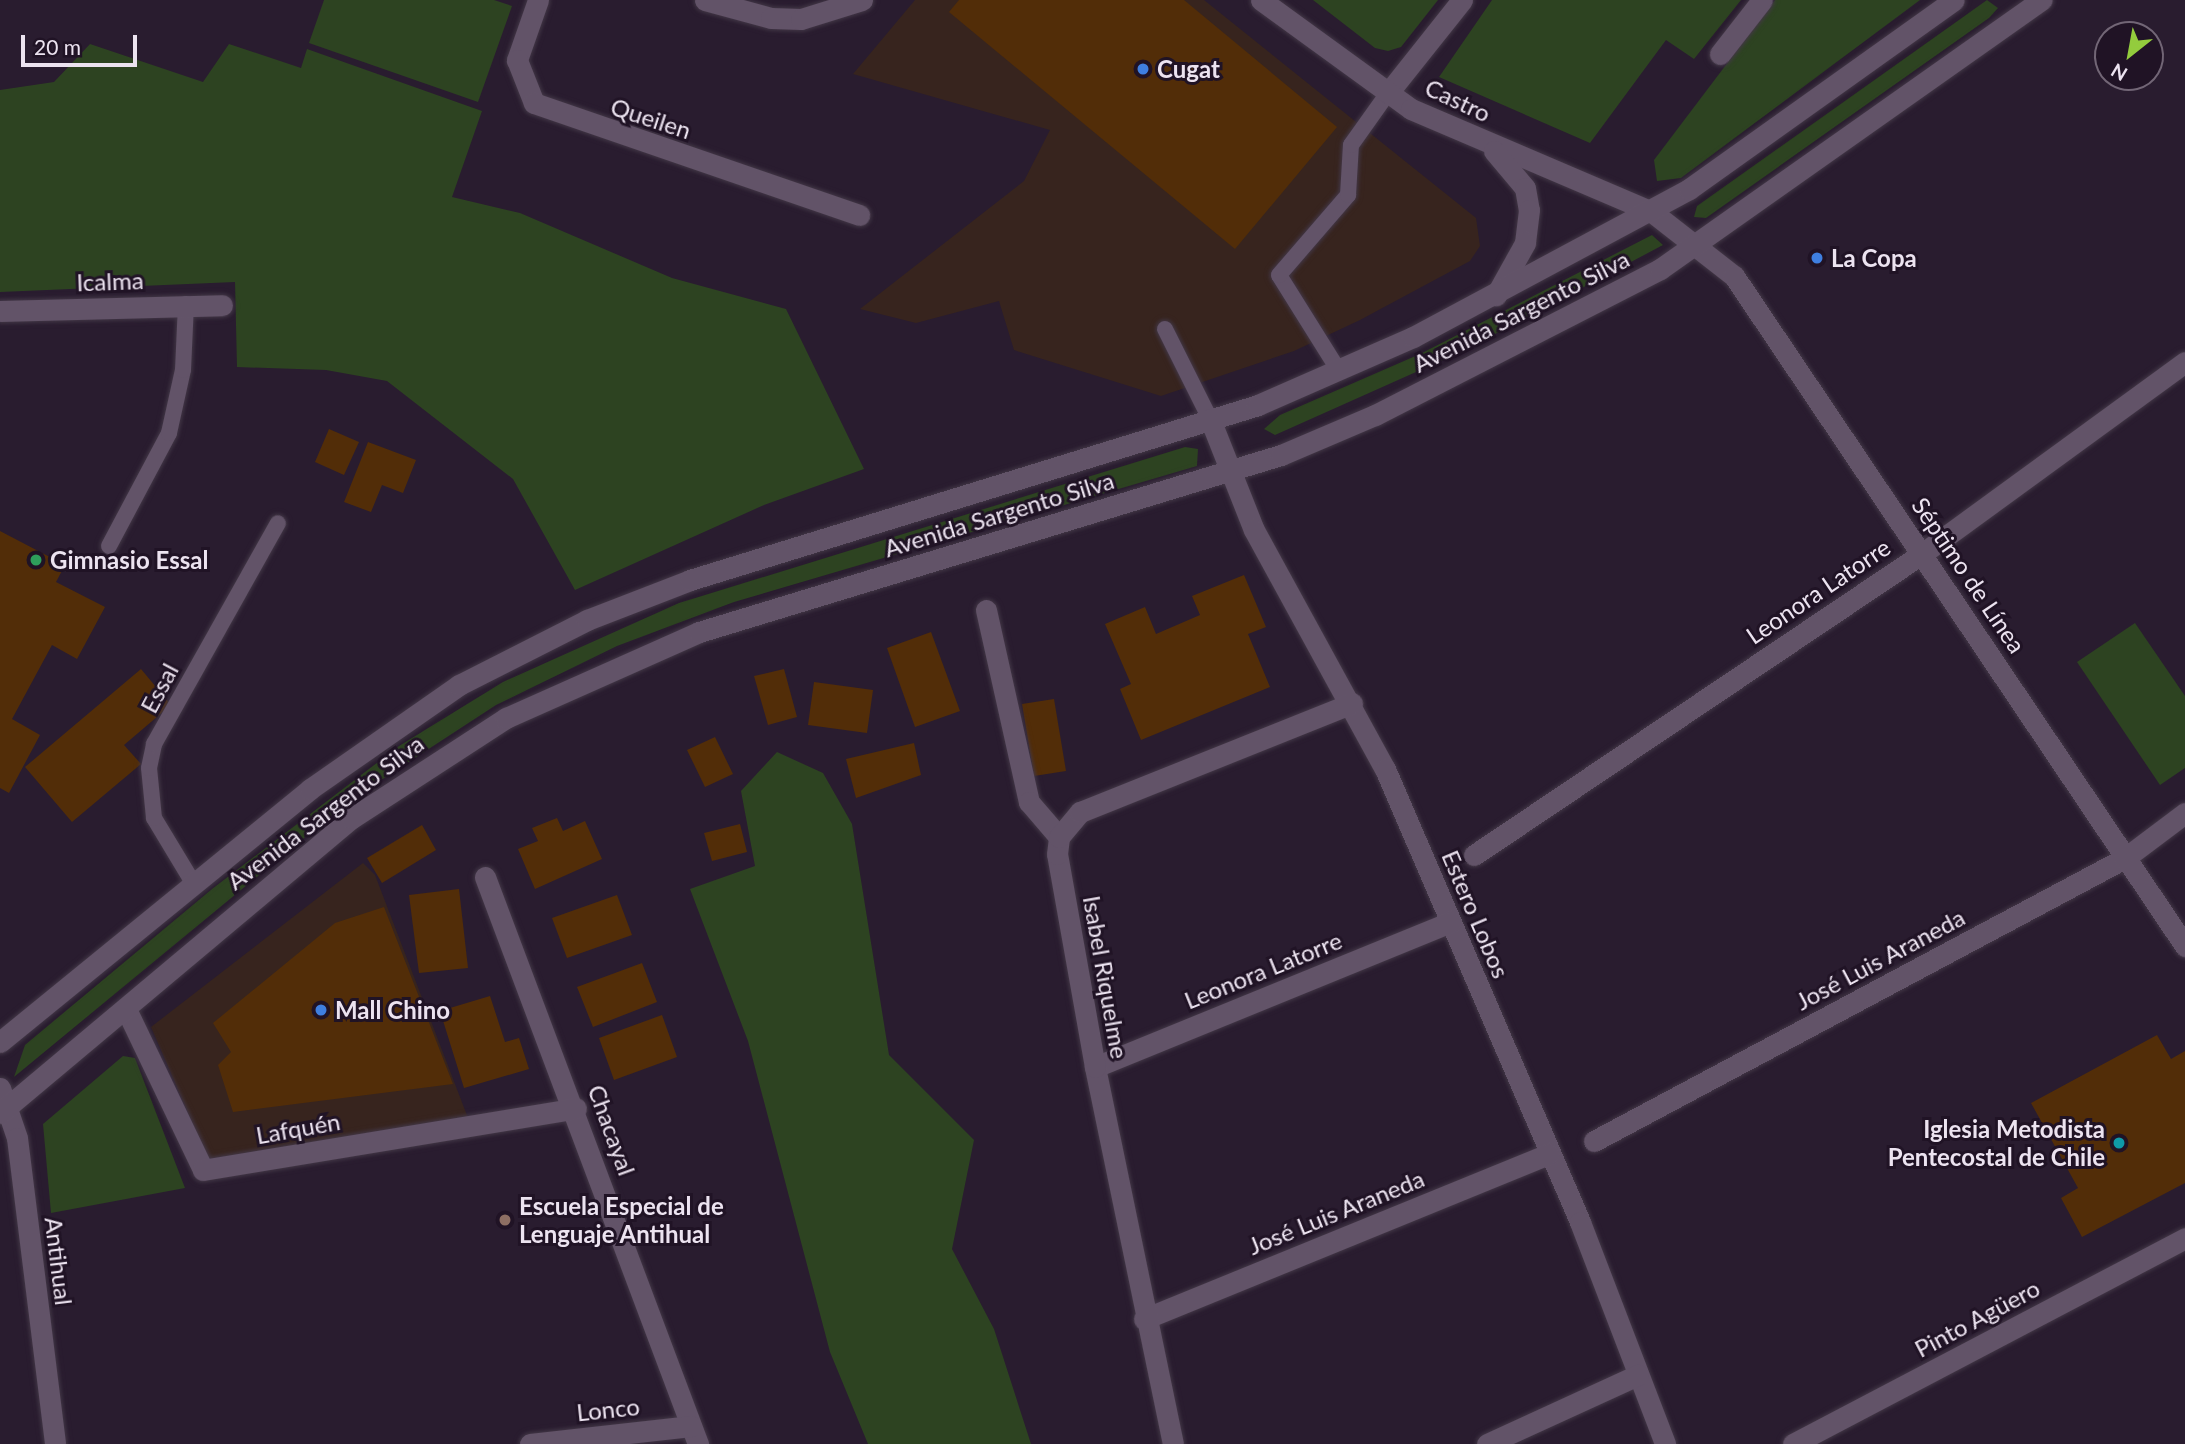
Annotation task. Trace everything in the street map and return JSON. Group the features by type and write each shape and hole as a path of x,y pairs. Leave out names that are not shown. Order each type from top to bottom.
{"street":[{"name":"Queilen","path":"538,0 517,60 534,103 859,215"},
{"path":"705,0 771,18 801,19 862,0"},
{"name":"Castro","path":"1261,0 1388,93 1482,140 1652,212 1698,243"},
{"path":"1388,93 1462,0"},
{"path":"1720,54 1762,0"},
{"name":"Avenida Sargento Silva","path":"0,1042 192,881 421,708 587,620 690,580 1209,419 1339,371 1495,297 1652,212 1954,0"},
{"name":"Avenida Sargento Silva","path":"3,1102 126,1009 352,818 440,757 553,694 699,632 1228,471 1375,415 1616,294 1698,243 2042,0"},
{"path":"1482,140 1512,167 1529,210 1525,243 1495,297"},
{"name":"Séptimo de Línea","path":"1698,243 1748,293 2185,946"},
{"name":"Icalma","path":"0,311 222,305"},
{"name":"Leonora Latorre","path":"1474,855 1923,553 2185,362"},
{"name":"Estero Lobos","path":"1209,419 1228,471 1352,703 1451,922 1549,1154 1665,1444"},
{"path":"986,610 1029,802 1059,837 1080,812 1352,703"},
{"name":"José Luis Araneda","path":"1594,1141 2125,858 2185,813"},
{"name":"Isabel Riquelme","path":"1059,837 1057,854 1095,1067 1144,1319 1173,1444"},
{"name":"Chacayal","path":"485,877 576,1108 694,1435"},
{"name":"Leonora Latorre","path":"1095,1067 1451,922"},
{"name":"Lafquén","path":"126,1009 203,1170 576,1108"},
{"name":"Antihual","path":"3,1102 55,1444"},
{"name":"José Luis Araneda","path":"1144,1319 1549,1154"},
{"name":"Pinto Agüero","path":"1793,1444 2185,1238"},
{"path":"1487,1444 1638,1375"},
{"name":"Lonco","path":"530,1444 694,1435"}],"lane":[{"path":"1339,371 1279,275 1348,195 1351,145 1388,93"},
{"path":"109,546 169,433 183,370 186,304"},
{"path":"1165,329 1209,419"},
{"name":"Essal","path":"192,881 154,818 149,768 154,744 278,523"}],"shaded area":[{"path":"915,0 1204,0 1476,218 1480,246 1470,261 1360,320 1294,351 1161,396 1014,350 999,301 916,323 860,309 1024,181 1050,130 853,74"},
{"path":"363,863 375,875 468,1118 208,1159 151,1027"}],"green space":[{"path":"324,0 494,0 512,6 478,102 309,43"},
{"path":"1313,0 1438,0 1401,47 1388,51 1375,48"},
{"path":"1492,0 1741,0 1694,59 1666,40 1590,143 1439,77"},
{"path":"1775,0 1920,0 1681,178 1657,181 1654,160"},
{"path":"1987,0 1998,8 1989,18 1706,218 1694,217 1697,206"},
{"path":"90,44 203,82 229,44 301,68 307,49 482,111 452,197 520,213 672,278 786,309 864,469 764,505 575,590 513,479 387,381 326,370 237,367 235,282 0,292 0,90 54,82"},
{"path":"1652,235 1663,245 1463,351 1275,435 1264,429 1280,415 1420,354"},
{"path":"1185,447 1198,449 1197,466 734,602 617,646 496,705 349,801 14,1077 25,1045 212,889 399,746 503,682 679,603"},
{"path":"2135,623 2185,696 2185,768 2160,785 2077,662"},
{"path":"777,752 823,773 852,824 889,1055 974,1140 952,1249 994,1329 1031,1444 868,1444 830,1352 748,1041 690,889 755,866 741,791"},
{"path":"123,1056 135,1058 185,1188 51,1213 43,1124"}],"building":[{"name":"Cugat","path":"959,0 1184,0 1337,127 1235,249 949,12"},
{"path":"329,429 359,442 344,475 315,462"},
{"path":"368,442 416,460 403,493 382,485 371,512 344,502"},
{"path":"0,531 65,565 56,582 105,607 77,659 52,645 12,719 40,735 9,793 0,788"},
{"path":"1244,575 1266,627 1248,634 1270,687 1141,740 1120,689 1131,684 1105,624 1145,607 1156,634 1200,615 1192,596"},
{"path":"931,632 960,711 915,727 887,648"},
{"path":"141,669 171,705 124,745 141,764 72,822 25,767"},
{"path":"784,669 797,717 768,725 754,676"},
{"path":"814,682 873,690 867,733 808,725"},
{"path":"1054,699 1066,771 1034,776 1022,704"},
{"path":"715,737 733,774 705,787 687,750"},
{"path":"914,743 921,775 856,798 846,759"},
{"path":"557,818 563,831 585,821 602,859 535,889 518,849 538,841 532,828"},
{"path":"740,824 747,852 712,861 704,833"},
{"path":"422,825 436,850 382,883 367,858"},
{"path":"459,889 468,968 419,973 409,895"},
{"path":"617,895 632,935 567,958 552,918"},
{"path":"384,907 453,1084 233,1112 218,1065 231,1052 213,1023 335,923"},
{"path":"642,963 657,1002 593,1027 577,987"},
{"path":"490,996 505,1042 519,1038 529,1069 464,1088 440,1011"},
{"path":"662,1015 677,1057 614,1080 599,1038"},
{"name":"Iglesia Metodista Pentecostal de Chile","path":"2157,1035 2171,1059 2185,1051 2185,1183 2082,1237 2061,1198 2078,1188 2031,1103"}],"place":[{"name":"Cugat","path":"1143,69"},
{"name":"La Copa","path":"1817,258"},
{"name":"Gimnasio Essal","path":"36,560"},
{"name":"Mall Chino","path":"321,1010"},
{"name":"Iglesia Metodista Pentecostal de Chile","path":"2119,1143"},
{"name":"Escuela Especial de Lenguaje Antihual","path":"505,1220"}]}
